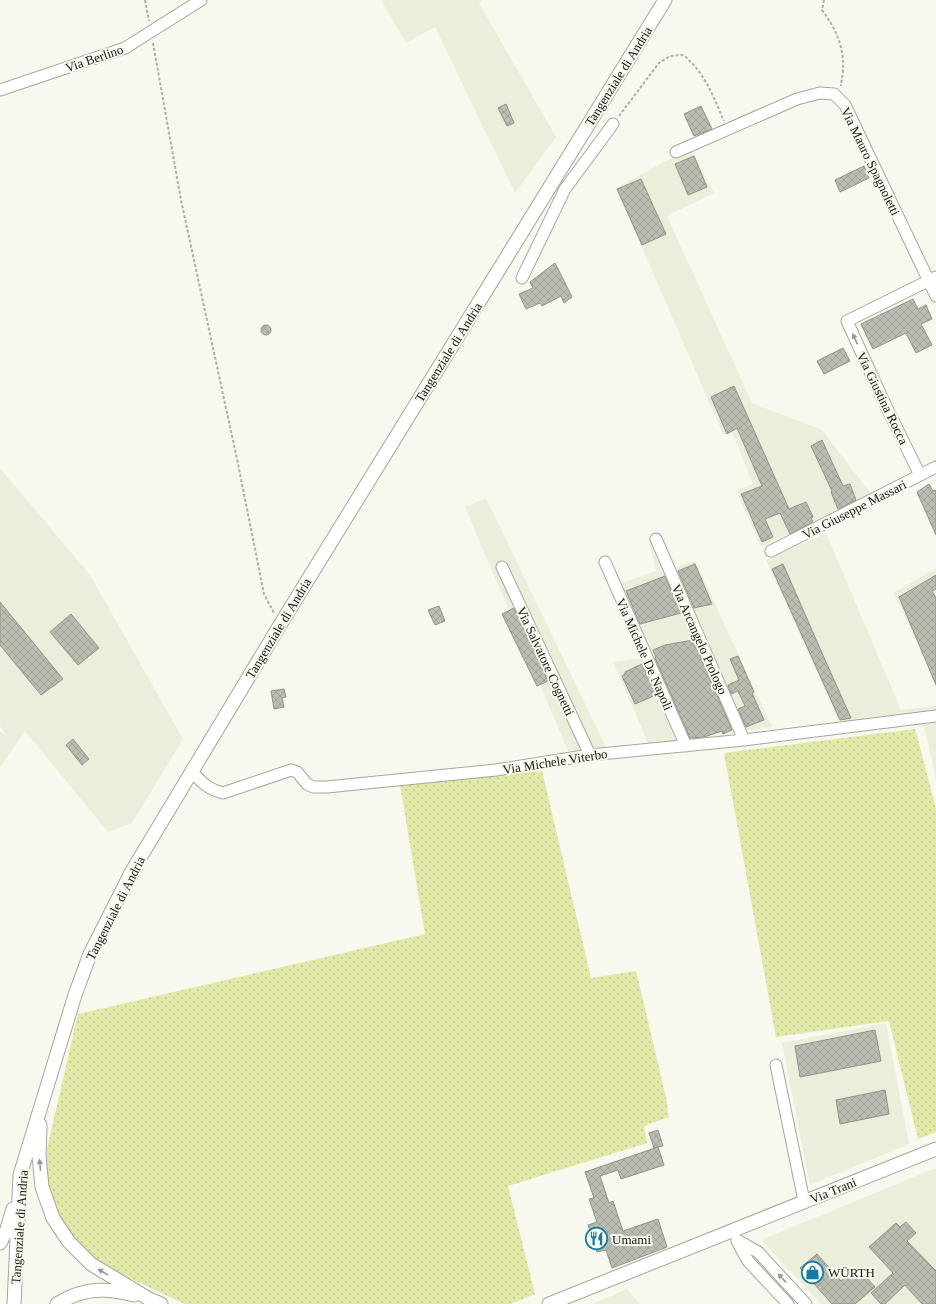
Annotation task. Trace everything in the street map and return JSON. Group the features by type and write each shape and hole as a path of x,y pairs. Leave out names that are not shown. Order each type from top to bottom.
{"main road":[{"name":"Tangenziale di Andria","path":"14,1304 20,1175 75,995 90,954 132,871 191,771 665,0"},
{"path":"47,1084 40,1109 39,1156 42,1187 53,1218 68,1242 92,1264 155,1301"},
{"name":"Via Trani","path":"549,1304 733,1236 804,1201 936,1149"},
{"path":"0,1244 6,1232 20,1188"},
{"path":"57,1304 76,1294 100,1290 116,1290 155,1301"}],"street":[{"name":"Via Berlino","path":"0,90 125,48 201,0"},
{"name":"Via Mauro Spagnoletti","path":"676,152 797,99 820,93 834,94 845,105 932,279 936,296"},
{"path":"522,278 565,189 614,124"},
{"path":"549,188 565,189"},
{"name":"Via Giustina Rocca","path":"920,475 846,321 932,279"},
{"name":"Via Giuseppe Massari","path":"771,551 936,467"},
{"name":"Via Arcangelo Prologo","path":"656,539 744,740"},
{"name":"Via Michele De Napoli","path":"604,562 686,746"},
{"name":"Via Salvatore Cognetti","path":"502,567 590,755"},
{"name":"Via Michele Viterbo","path":"191,771 206,787 214,791 223,792 291,770 297,772 312,788 326,788 496,770 590,755 744,740 936,716"},
{"path":"776,1065 804,1201"},
{"path":"733,1236 748,1261 788,1304"},
{"path":"733,1236 758,1252 806,1304"}],"path":[{"path":"144,0 151,31 181,200 237,459 264,594 280,625"},
{"path":"824,0 822,10 837,32 841,47 843,72 841,83 845,105"},
{"path":"614,124 659,63 670,56 683,55 691,61 708,84 727,129"}],"shaded area":[{"path":"381,0 483,0 479,3 556,137 515,193 435,27 406,43"},
{"path":"690,148 714,193 667,216 752,403 822,430 871,494 761,547 736,490 753,484 732,432 723,434 616,188"},
{"path":"0,468 90,575 183,739 132,823 108,832 25,731 0,767 0,732 7,736 0,726"},
{"path":"486,498 606,747 568,751 465,507"},
{"path":"661,532 676,567 695,561 772,727 649,745 613,662 642,658 597,562 608,555 621,583 656,571 648,538"},
{"path":"826,533 901,710 936,706 936,779 924,726 839,722 766,560"},
{"path":"936,568 936,680 893,593"},
{"path":"886,1023 909,1144 810,1185 782,1043"},
{"path":"936,1168 936,1304 821,1304 761,1240"},
{"path":"627,1289 640,1304 592,1304"}],"green space":[{"path":"915,729 936,808 936,1132 918,1139 889,1021 776,1037 724,753"},
{"path":"542,771 591,978 636,971 666,1097 669,1117 644,1126 647,1143 508,1186 535,1294 511,1304 185,1304 105,1267 86,1254 65,1226 46,1186 47,1149 78,1014 425,934 400,785"}],"building":[{"path":"506,104 514,123 507,126 498,108"},
{"path":"701,106 712,129 694,136 684,114"},
{"path":"694,156 707,187 688,195 675,164"},
{"path":"864,166 869,178 840,192 835,180"},
{"path":"641,179 666,234 642,245 617,189"},
{"path":"555,263 572,297 564,303 561,296 542,306 540,303 526,309 519,294 533,288 530,282"},
{"path":"913,299 918,309 926,305 932,319 921,324 932,345 916,353 906,333 873,349 861,324"},
{"path":"264,325 268,325 270,326 270,334 264,335 261,332 261,328"},
{"path":"843,348 850,361 824,374 817,361"},
{"path":"734,386 789,509 806,502 813,517 811,518 813,522 790,534 780,513 765,519 773,537 762,542 741,494 762,486 737,428 727,434 711,397"},
{"path":"822,440 843,486 850,484 856,500 838,509 831,492 832,491 811,446"},
{"path":"929,484 933,491 936,490 936,535 917,492"},
{"path":"695,564 712,604 694,608 678,571"},
{"path":"783,564 851,718 840,720 772,569"},
{"path":"936,575 936,589 932,591 936,598 936,685 899,597"},
{"path":"665,576 681,613 640,624 626,591"},
{"path":"0,602 63,679 41,695 0,645"},
{"path":"439,606 445,621 435,625 428,610"},
{"path":"514,608 548,681 537,686 502,614"},
{"path":"71,614 99,648 78,665 50,632"},
{"path":"693,640 732,730 723,734 722,731 704,737 690,738 655,658 656,657 653,650 665,645"},
{"path":"738,656 754,692 752,693 764,720 746,727 738,709 745,706 738,691 731,694 728,685 739,680 730,659"},
{"path":"642,664 656,695 635,704 622,676 625,672"},
{"path":"284,689 286,697 282,698 284,707 274,709 271,691"},
{"path":"73,739 89,759 82,765 66,745"},
{"path":"875,1030 881,1061 800,1077 795,1046"},
{"path":"885,1090 889,1114 840,1124 836,1100"},
{"path":"658,1130 663,1146 654,1148 649,1133"},
{"path":"658,1147 664,1165 621,1179 618,1170 600,1176 609,1203 613,1201 623,1231 658,1219 667,1247 612,1268 606,1250 597,1252 588,1225 597,1222 589,1199 594,1198 585,1172"},
{"path":"906,1222 916,1233 907,1241 936,1271 936,1304 922,1304 905,1285 885,1304 881,1304 871,1293 893,1273 869,1247 896,1223 900,1227"},
{"path":"817,1254 841,1281 854,1270 861,1278 864,1275 875,1287 855,1304 832,1304 800,1268"}],"place":[{"name":"Umami","path":"597,1239"},
{"name":"WÜRTH","path":"812,1272"}]}
